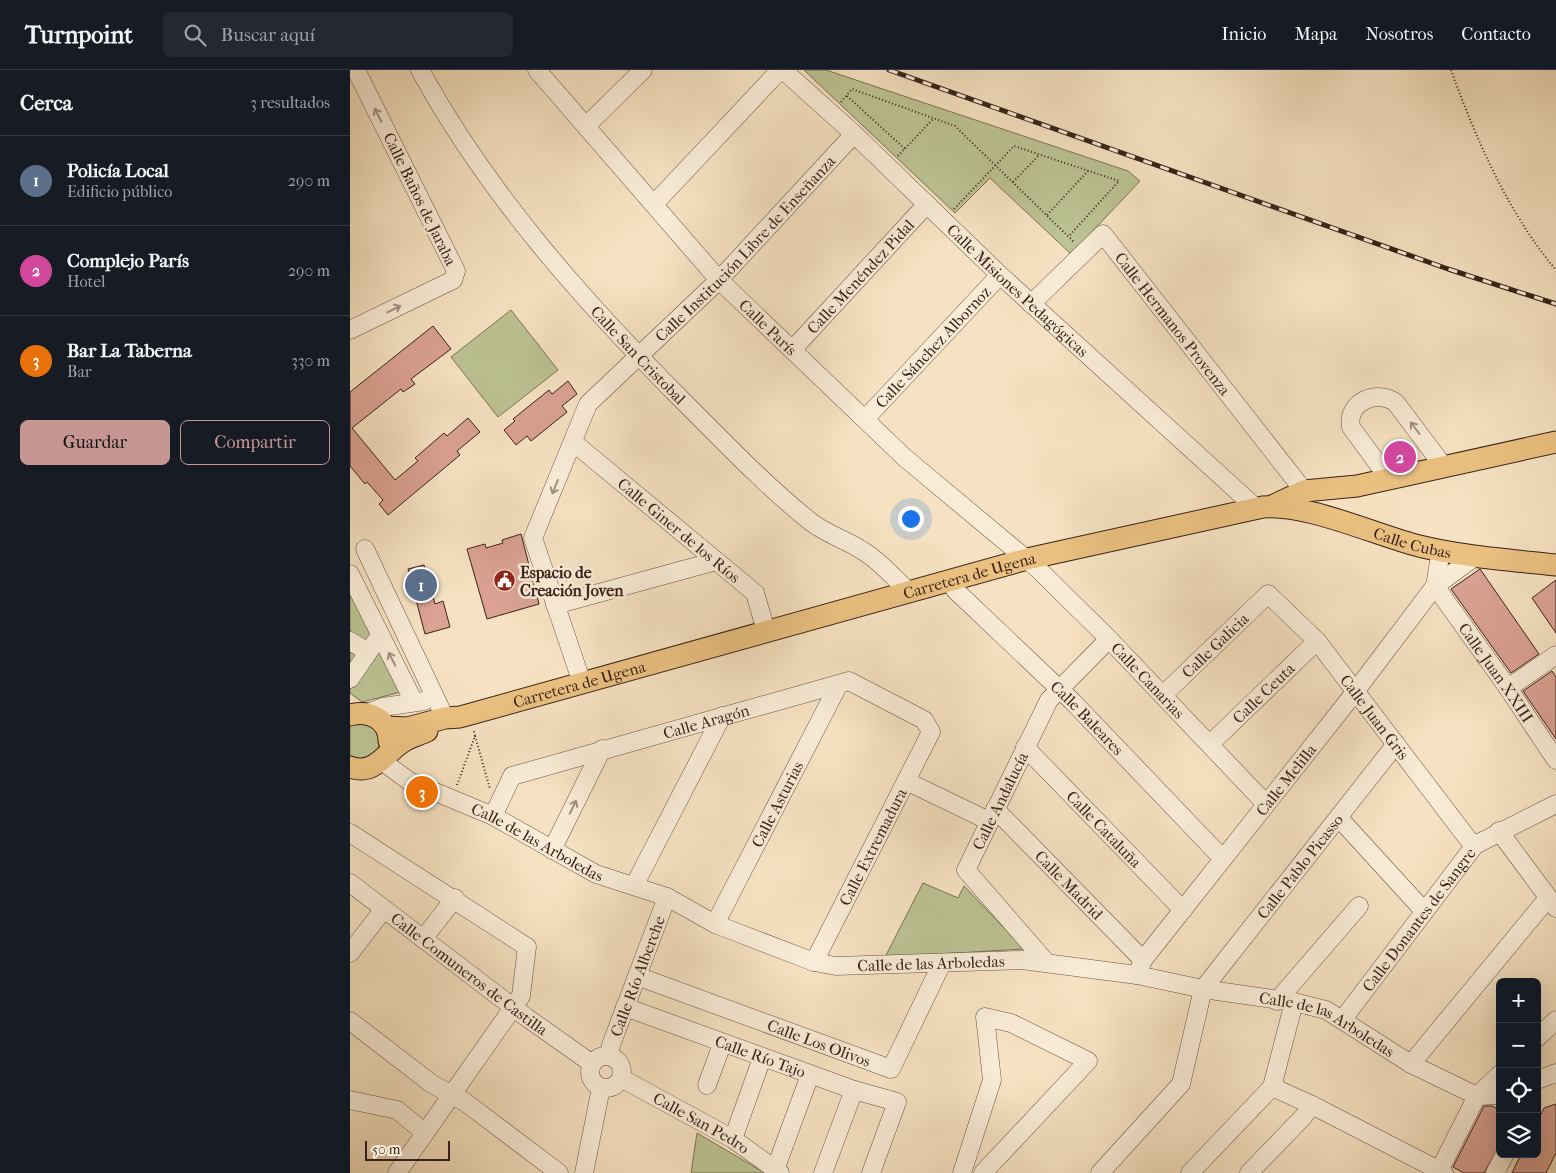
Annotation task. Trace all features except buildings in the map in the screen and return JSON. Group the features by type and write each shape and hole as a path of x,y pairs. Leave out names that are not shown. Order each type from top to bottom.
{"main road":[{"name":"Carretera de Ugena","path":"386,726 407,728 458,717 1027,559 1264,507 1304,491 1357,486 1556,442"},
{"path":"1329,519 1340,498 1357,486"},
{"name":"Calle Cubas","path":"1264,507 1291,508 1403,542 1441,550 1556,565"},
{"path":"359,714 376,717 386,726 389,736 384,757"},
{"path":"350,766 365,769 404,741 458,717"}],"street":[{"name":"Calle Baños de Jaraba","path":"350,330 453,280 456,271 356,70"},
{"name":"Calle San Cristobal","path":"420,70 444,112 520,220 570,282 638,356 734,453 812,523 865,552 908,591"},
{"name":"Calle París","path":"537,70 719,280 904,457 1027,559"},
{"path":"586,126 643,70"},
{"path":"654,204 782,70"},
{"name":"Calle Misiones Pedagógicas","path":"782,70 854,134 1031,304 1264,507"},
{"name":"Calle Institución Libre de Enseñanza","path":"582,683 534,538 588,404 719,280 854,134"},
{"name":"Calle Menéndez Pidal","path":"793,349 927,204"},
{"name":"Calle Hermanos Provenza","path":"1031,304 1103,234 1304,491"},
{"name":"Calle Sánchez Albornoz","path":"865,419 1000,275"},
{"path":"1389,479 1351,427 1350,421 1357,406 1374,396 1389,398 1396,403 1444,467"},
{"name":"Calle Giner de los Ríos","path":"573,442 755,593 766,631"},
{"path":"365,549 437,699 458,717"},
{"name":"Calle Melilla","path":"1435,586 1441,550"},
{"name":"Calle Melilla","path":"1140,968 1183,910 1356,691 1435,586 1476,556"},
{"name":"Calle Canarias","path":"1027,559 1109,639 1266,804"},
{"path":"555,605 716,561"},
{"path":"350,574 414,702"},
{"name":"Calle Baleares","path":"950,580 955,590 1059,688 1223,859"},
{"name":"Calle Juan XXIII","path":"1435,586 1508,688 1556,760"},
{"name":"Calle Juan Gris","path":"1268,594 1316,641 1468,839 1475,845"},
{"name":"Calle Galicia","path":"1163,695 1268,594"},
{"name":"Calle Andalucía","path":"1046,962 966,870 1049,700 1109,639"},
{"path":"350,640 361,659"},
{"name":"Calle Ceuta","path":"1210,744 1316,641"},
{"path":"1508,688 1556,655"},
{"name":"Calle Aragón","path":"495,810 512,776 602,749 849,681 924,720 931,732"},
{"name":"Calle Asturias","path":"715,924 839,684"},
{"path":"359,714 383,707 437,699"},
{"path":"386,726 392,716 414,702"},
{"path":"634,886 722,716"},
{"name":"Calle Extremadura","path":"814,962 931,732"},
{"name":"Calle Pablo Picasso","path":"1203,988 1396,744"},
{"name":"Calle Cataluña","path":"1026,747 1183,910"},
{"path":"552,850 602,749"},
{"name":"Calle de las Arboledas","path":"384,757 409,782 452,799 495,810 552,850 596,874 667,897 715,924 814,962 836,966 1022,960 1140,968 1203,988 1326,1010 1343,1019 1411,1064 1477,1096 1496,1095"},
{"name":"Calle Madrid","path":"906,781 992,815 1140,968"},
{"name":"Calle Donantes de Sangre","path":"1343,1019 1475,845 1556,804"},
{"path":"1339,818 1424,911"},
{"path":"1411,1064 1552,903 1500,831"},
{"path":"350,833 454,898 527,947 521,996 396,1173"},
{"name":"Calle Comuneros de Castilla","path":"350,882 513,1007 591,1063"},
{"name":"Calle Río Alberche","path":"609,1056 667,897"},
{"path":"423,939 454,898"},
{"path":"1190,1173 1272,1087 1286,1002 1359,906"},
{"path":"350,953 384,909"},
{"name":"Calle Los Olivos","path":"637,976 891,1069 942,963"},
{"path":"1100,1173 1180,1084 1203,988"},
{"name":"Calle Río Tajo","path":"626,1007 722,1044 854,1090 897,1102 871,1173"},
{"path":"962,1173 992,1080 985,1017 1011,1023 1088,1061 983,1173"},
{"path":"350,1020 450,1096 465,1102 559,1173"},
{"path":"1541,1034 1556,1020"},
{"path":"707,1085 722,1044"},
{"path":"609,1056 614,1058 621,1067 621,1078 611,1087 601,1088 591,1078 591,1063 599,1057 609,1056"},
{"path":"733,1139 762,1058"},
{"path":"1541,1079 1556,1073"},
{"path":"777,1171 810,1074"},
{"name":"Calle San Pedro","path":"621,1078 733,1139 777,1171"},
{"path":"1272,1087 1312,1105 1442,1172 1477,1096 1496,1078"},
{"path":"584,1173 601,1088"},
{"path":"823,1173 854,1090"},
{"path":"350,1100 397,1110 424,1132"},
{"path":"1249,1173 1304,1117 1312,1105"},
{"path":"1495,1173 1503,1158"}],"path":[{"path":"1451,70 1494,171 1528,232 1556,270"},
{"path":"831,114 852,89 955,126 1085,252"},
{"path":"847,96 905,149"},
{"path":"888,167 934,118"},
{"path":"943,219 1014,146 1119,181 1068,236"},
{"path":"1014,182 1039,154"},
{"path":"1047,215 1088,171"},
{"path":"458,717 475,736 495,810"},
{"path":"452,799 475,736"}],"green space":[{"path":"804,70 826,70 1128,171 1140,181 1071,254 990,178 955,213"},
{"path":"511,310 558,370 498,417 451,357"},
{"path":"350,590 401,692 362,702 350,693"},
{"path":"357,723 369,726 377,732 379,746 375,753 368,758 360,759 350,756 350,726"},
{"path":"923,883 958,898 964,886 1024,949 885,957"},
{"path":"697,1133 765,1173 691,1173"}],"railway":[{"path":"889,70 1448,269 1556,304"}],"place":[{"name":"Complejo París","path":"1400,457"},
{"name":"Espacio de Creación Joven","path":"504,581"},
{"name":"Policía Local","path":"421,585"},
{"name":"Bar La Taberna","path":"422,792"}]}
